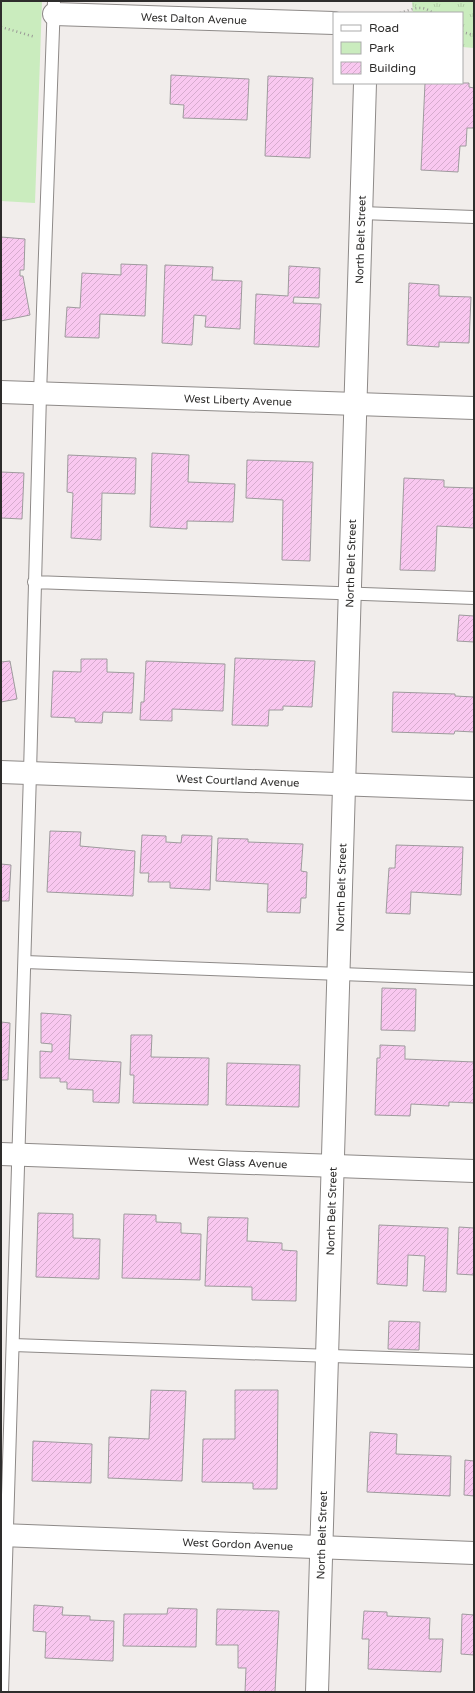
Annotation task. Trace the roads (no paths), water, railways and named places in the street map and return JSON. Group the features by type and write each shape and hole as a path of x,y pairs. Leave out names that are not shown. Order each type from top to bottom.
{"street":[{"name":"West Dalton Avenue","path":"54,7 333,23"},
{"name":"North Belt Street","path":"317,1692 320,1547 333,1166 343,784 365,84"},
{"name":"West Liberty Avenue","path":"1,392 474,408"},
{"name":"West Courtland Avenue","path":"1,772 474,788"},
{"name":"West Glass Avenue","path":"10,1154 474,1171"},
{"name":"West Gordon Avenue","path":"4,1535 474,1553"}],"lane":[{"path":"2,1692 4,1535 13,1345 10,1154 25,962 34,582 54,7"},
{"path":"361,213 474,217"},
{"path":"34,582 474,598"},
{"path":"25,962 474,979"},
{"path":"13,1345 327,1354 474,1360"}]}
